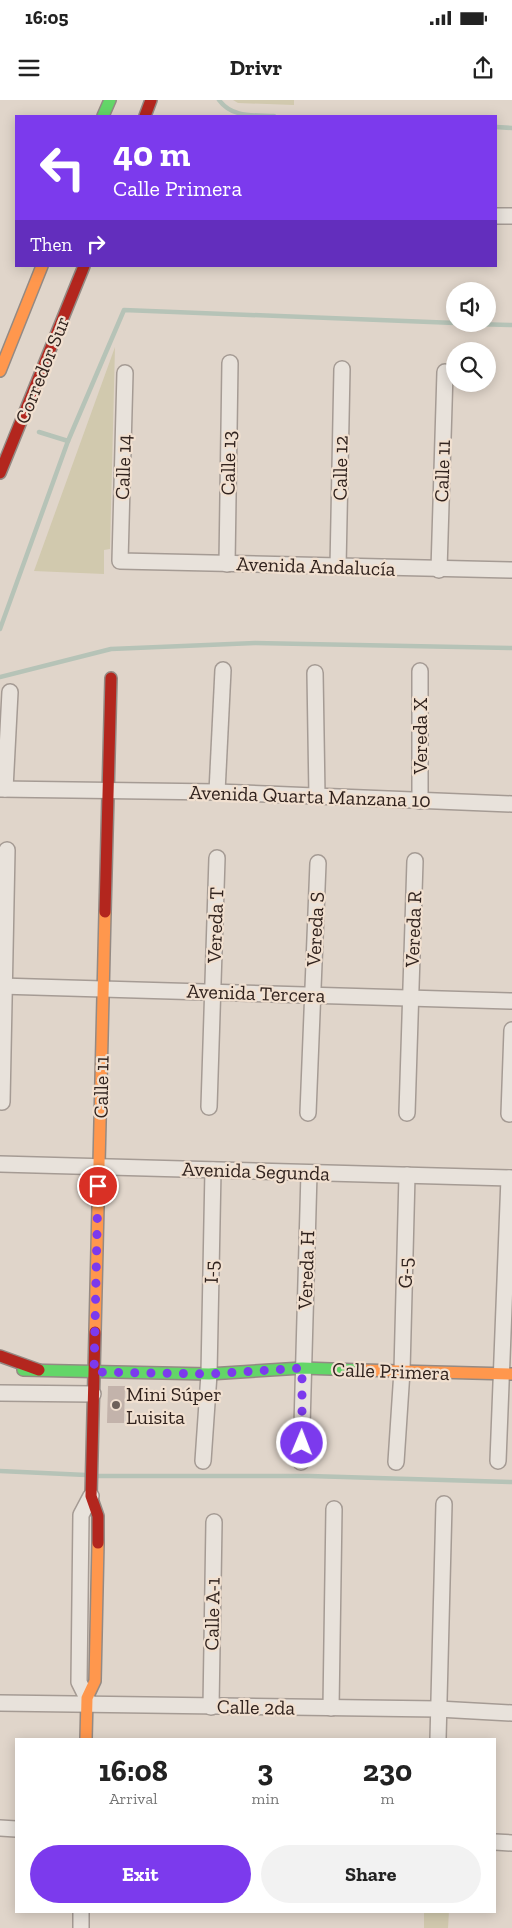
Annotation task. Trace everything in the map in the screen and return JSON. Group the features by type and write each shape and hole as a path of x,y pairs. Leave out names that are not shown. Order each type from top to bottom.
{"main road":[{"path":"103,115 110,100"},
{"path":"145,115 151,100"},
{"name":"Corredor Sur","path":"0,371 42,267"},
{"name":"Corredor Sur","path":"0,473 84,267"},
{"name":"Calle 11","path":"91,1490 111,678"},
{"path":"0,1356 40,1370"},
{"name":"Calle Primera","path":"0,1369 209,1374 302,1368 506,1374"},
{"name":"Calle 11","path":"86,1738 87,1701"}],"street":[{"path":"497,216 512,216"},
{"name":"Calle 13","path":"227,564 230,363"},
{"name":"Calle 12","path":"338,567 342,368"},
{"name":"Calle 14","path":"120,561 125,372"},
{"name":"Calle 11","path":"439,570 445,372"},
{"name":"Avenida Andalucía","path":"120,561 439,570 512,570"},
{"path":"217,792 223,670"},
{"name":"Vereda X","path":"420,671 420,801"},
{"path":"315,673 317,796"},
{"path":"2,789 10,692"},
{"name":"Avenida Quarta Manzana 10","path":"2,789 217,792 512,804"},
{"path":"2,1102 7,850"},
{"name":"Vereda T","path":"209,1107 217,858"},
{"name":"Vereda R","path":"407,1113 416,861"},
{"name":"Vereda S","path":"308,1113 318,862"},
{"name":"Avenida Tercera","path":"3,986 512,1001"},
{"path":"509,1114 512,1030"},
{"name":"Avenida Segunda","path":"0,1164 510,1178"},
{"name":"I-5","path":"203,1462 209,1374 212,1170"},
{"name":"Vereda H","path":"301,1462 302,1368 309,1173"},
{"name":"G-5","path":"396,1462 402,1371 407,1175"},
{"path":"498,1461 506,1374 510,1178"},
{"path":"0,1393 93,1394"},
{"name":"Calle 11","path":"87,1701 79,1682 88,1593 81,1515 91,1490"},
{"path":"438,1738 444,1504"},
{"path":"331,1708 334,1509"},
{"name":"Calle A-1","path":"211,1707 214,1522"},
{"name":"Calle 2da","path":"0,1703 87,1701 211,1707 438,1709 512,1713"},
{"path":"0,1828 15,1829"},
{"path":"496,1842 512,1843"},
{"path":"81,1913 81,1928"}],"shaded area":[{"path":"233,100 294,100 294,105 238,103"},
{"path":"115,347 110,549 104,550 104,574 34,571"},
{"path":"424,1913 449,1913 448,1928 424,1928"}],"building":[{"name":"Mini Súper Luisita","path":"108,1386 125,1386 124,1423 107,1423"}],"waterway":[{"path":"219,100 230,110 251,115"},
{"path":"497,127 512,128"},
{"path":"39,432 68,441 124,310 446,323"},
{"path":"496,325 512,325"},
{"path":"0,629 68,441"},
{"path":"0,677 111,649 255,643 512,648"},
{"path":"0,1471 86,1475"},
{"path":"98,1476 310,1476 512,1482"}],"traffic: fast":[{"path":"103,115 110,100"},
{"path":"23,1370 209,1374 302,1368 361,1370"}],"traffic: slow":[{"path":"0,371 42,267"},
{"path":"95,1332 105,912"},
{"path":"361,1370 512,1374"},
{"path":"86,1738 87,1698 95,1681 98,1543"}],"traffic: jam":[{"path":"145,115 151,100"},
{"path":"0,473 84,267"},
{"path":"105,912 111,678"},
{"path":"95,1332 91,1496 98,1516 98,1543"},
{"path":"0,1356 39,1370"}],"place":[{"name":"Mini Súper Luisita","path":"116,1405"}],"route":[{"path":"98,1186 94,1372 209,1374 302,1368 302,1443"}]}
